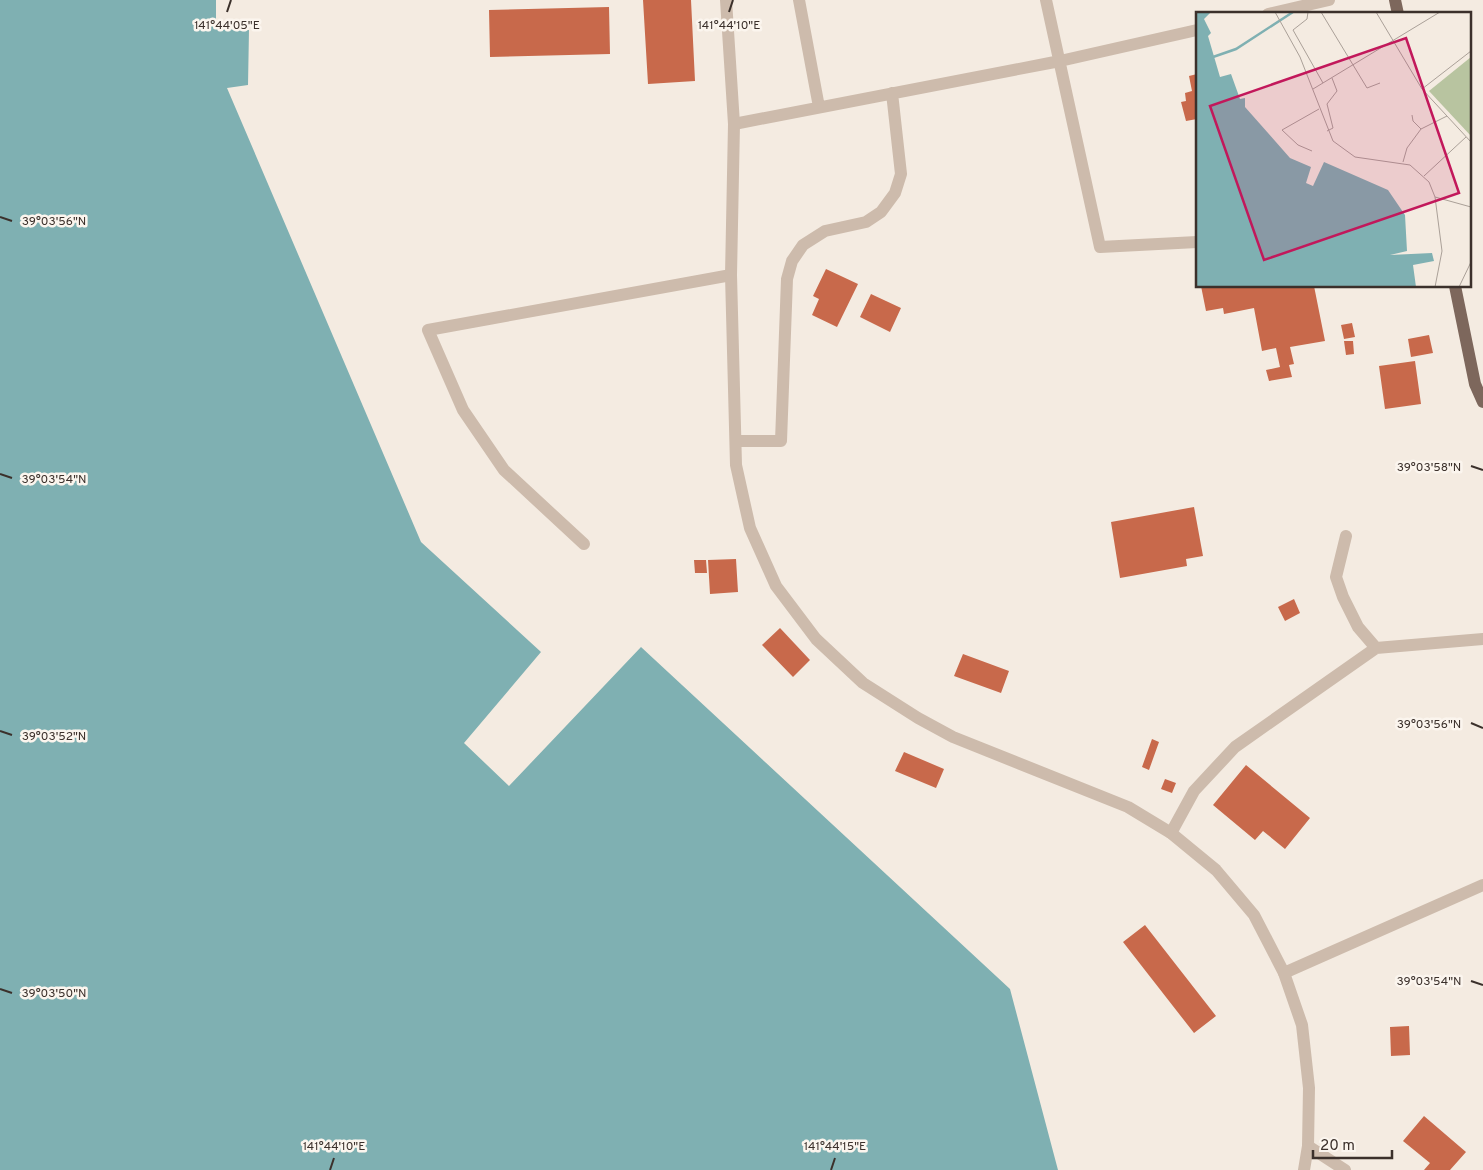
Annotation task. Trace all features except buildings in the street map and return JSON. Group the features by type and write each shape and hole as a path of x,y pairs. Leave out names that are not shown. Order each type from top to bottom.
{"main road":[{"path":"1456,288 1483,402"}],"street":[{"path":"726,0 734,124 731,275 736,465 750,528 776,586 816,639 864,684 918,718 953,737 1128,807 1171,834 1216,870 1254,915 1284,973 1302,1025 1309,1088 1308,1146 1304,1170"},
{"path":"798,0 819,107"},
{"path":"1046,0 1100,247 1196,242"},
{"path":"1277,12 1329,0"},
{"path":"734,124 1060,61 1196,30"},
{"path":"736,441 780,441 787,280 792,261 803,245 825,231 866,222 882,212 895,193 901,174 892,93"},
{"path":"584,544 504,470 463,410 428,330 731,275"},
{"path":"1346,536 1336,578 1343,597 1358,626 1376,648"},
{"path":"1171,834 1194,791 1235,746 1376,648 1483,639"},
{"path":"1284,973 1483,886"},
{"path":"1308,1146 1345,1170"}],"water":[{"path":"0,0 216,0 216,29 249,30 248,85 227,88 421,542 541,652 464,743 509,786 641,647 1010,989 1058,1170 0,1170"}]}
